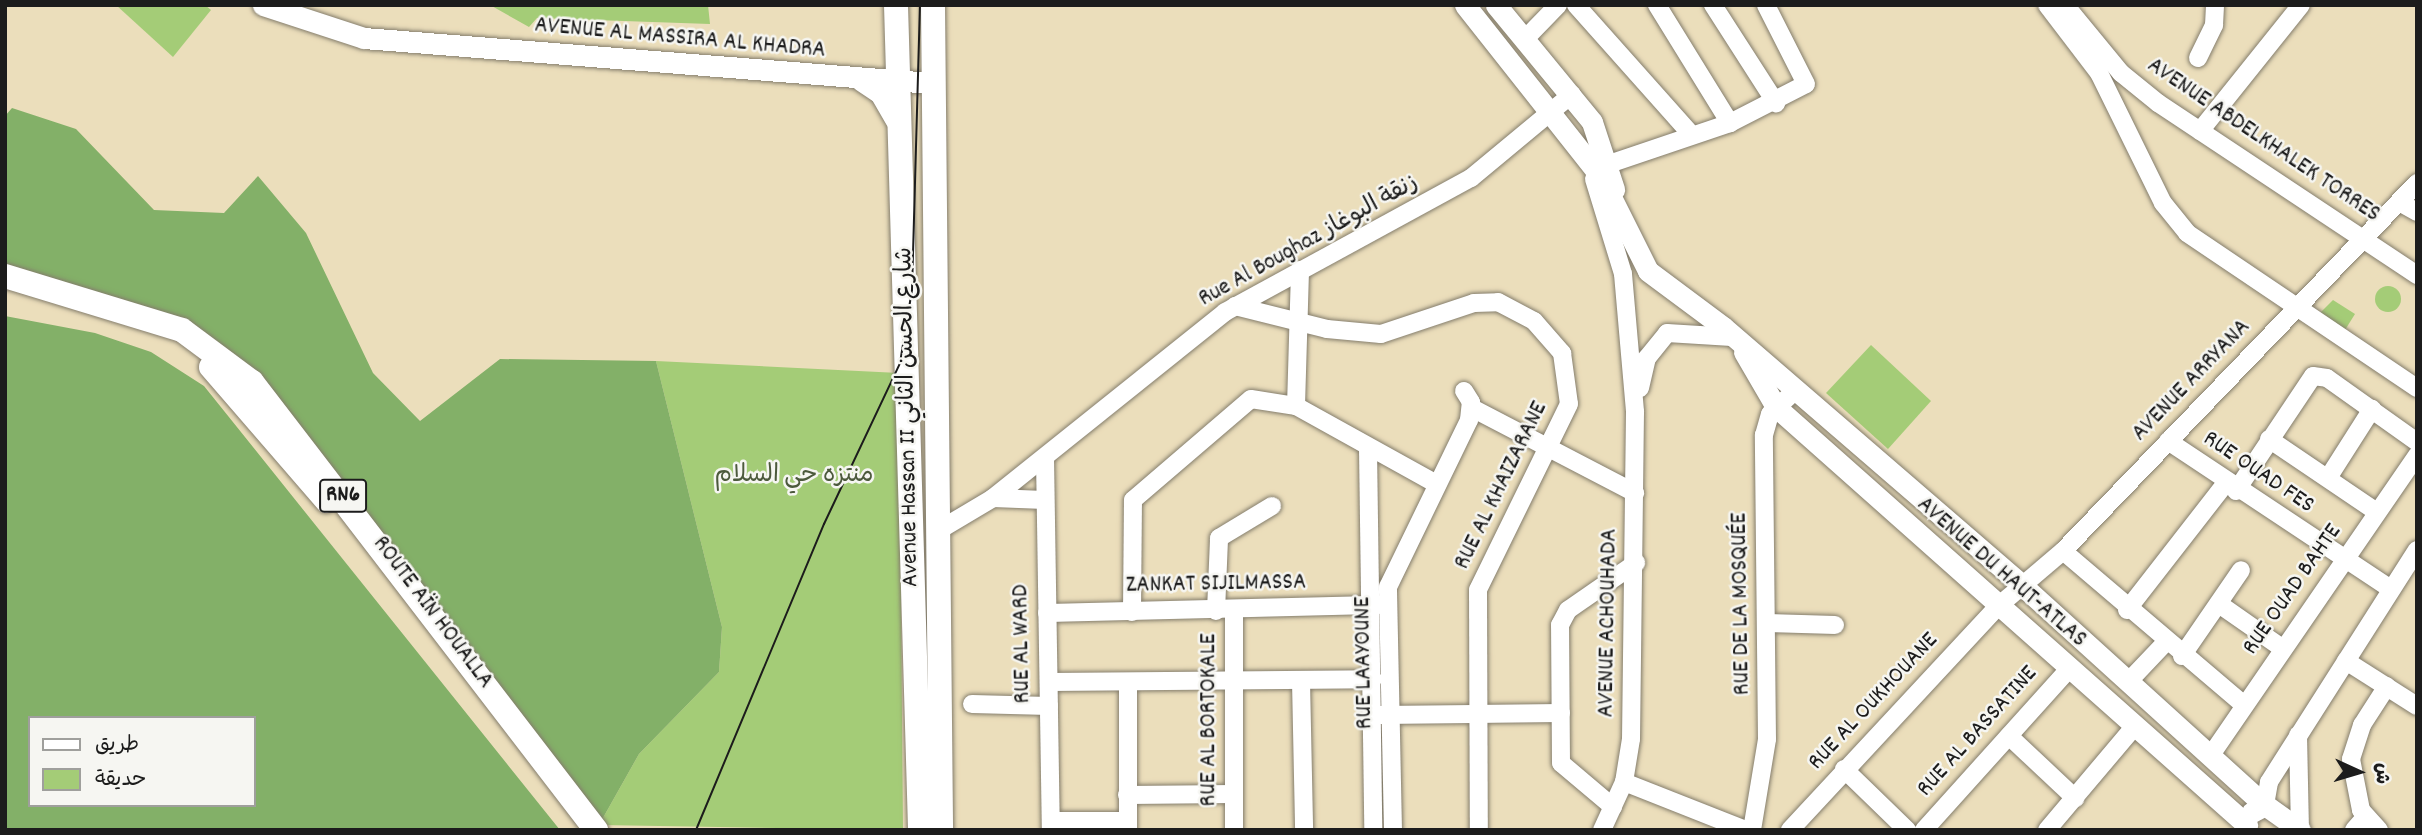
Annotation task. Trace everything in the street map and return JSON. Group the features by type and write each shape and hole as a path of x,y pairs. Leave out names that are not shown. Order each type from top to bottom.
{"highway":[{"name":"Avenue Hassan II شارع الحسن الثاني","path":"897,5 898,123 920,830"},
{"name":"Avenue Hassan II شارع الحسن الثاني","path":"933,5 931,77 941,830"},
{"path":"863,80 882,93 898,123"},
{"name":"ROUTE AÏN HOUALLA","path":"5,276 182,330 251,382 596,830"},
{"name":"ROUTE AÏN HOUALLA","path":"5,292 121,320 179,346 217,372 333,509 576,830"}],"main road":[{"name":"AVENUE AL MASSIRA AL KHADRA","path":"263,5 364,38 863,80 931,77"},
{"name":"AVENUE AL MASSIRA AL KHADRA","path":"288,5 380,30 897,77"},
{"path":"1465,5 1553,109 1601,158"},
{"path":"1496,5 1572,94 1601,158"},
{"name":"AVENUE DU HAUT-ATLAS","path":"1601,158 1616,201 1648,271 1796,390 2024,587 2264,805 2300,830"},
{"name":"AVENUE DU HAUT-ATLAS","path":"1736,341 1776,407 1996,608 2070,668 2248,827"},
{"path":"2248,827 2264,805"}],"street":[{"path":"1526,38 1558,5"},
{"path":"1576,5 1692,135"},
{"path":"1657,5 1730,123"},
{"path":"1713,5 1776,103"},
{"path":"1635,412 1623,274 1601,158 1730,123 1776,103 1807,84 1766,5"},
{"name":"AVENUE ABDELKHALEK TORRES","path":"2047,5 2099,73 2173,218 2297,307 2417,388"},
{"name":"AVENUE ABDELKHALEK TORRES","path":"2065,5 2121,73 2200,131 2417,275"},
{"path":"2197,58 2214,25 2215,5"},
{"path":"2200,131 2301,5"},
{"name":"Rue Al Boughaz زنقة البوغاز","path":"936,532 993,498 1236,306 1471,178 1572,94"},
{"name":"AVENUE ARRYANA","path":"1996,608 2024,587 2063,551 2417,183"},
{"path":"2399,202 2417,212"},
{"path":"1296,406 1301,320 1300,270"},
{"name":"RUE AL KHAIZARANE","path":"1236,306 1381,334 1474,303 1508,305 1556,342 1570,379 1570,404 1478,590 1479,830"},
{"path":"1635,412 1647,358 1660,338 1680,329 1736,341"},
{"path":"2127,610 2269,439 2310,378 2327,378 2417,442"},
{"name":"RUE DE LA MOSQUÉE","path":"1752,830 1767,739 1768,623 1764,435 1776,407 1796,390"},
{"path":"1464,391 1472,408 1635,493"},
{"path":"1132,612 1135,496 1246,402 1261,397 1296,406 1368,449 1437,484"},
{"name":"RUE LAAYOUNE","path":"1393,830 1382,715 1379,605 1396,561 1437,484 1472,408"},
{"path":"2328,478 2372,409"},
{"name":"AVENUE ACHOUHADA","path":"1602,830 1625,782 1636,564 1635,412"},
{"path":"2269,439 2377,512"},
{"name":"RUE OUAD FES","path":"2168,441 2231,487 2391,589"},
{"path":"1368,449 1379,605 1373,679 1382,715 1373,830"},
{"name":"RUE OUAD BAHTE","path":"2211,755 2243,704 2417,455"},
{"name":"RUE AL WARD","path":"1045,458 1051,825"},
{"path":"993,498 1045,500"},
{"name":"RUE AL BORTOKALE","path":"1234,830 1234,682 1217,542 1272,506"},
{"path":"2264,805 2269,782 2298,733 2417,550"},
{"path":"2063,551 2127,610 2243,704"},
{"path":"1613,807 1563,768 1563,616 1636,564"},
{"path":"2182,656 2241,570"},
{"path":"2219,604 2282,648"},
{"name":"ZANKAT SIJILMASSA","path":"1047,613 1225,611 1379,605"},
{"name":"RUE AL OUKHOUANE","path":"1790,830 1996,608"},
{"path":"1768,623 1835,625"},
{"path":"2128,682 2166,642"},
{"path":"2346,661 2417,706"},
{"name":"RUE AL BASSATINE","path":"1924,830 2070,668"},
{"path":"1049,682 1373,679"},
{"path":"1301,681 1304,830"},
{"path":"1051,825 1128,825 1128,683"},
{"path":"2379,830 2360,823 2351,759 2362,725 2387,687"},
{"path":"972,704 1049,706"},
{"path":"1382,715 1561,713"},
{"path":"2047,830 2135,726"},
{"path":"2298,733 2300,830"},
{"path":"2009,736 2075,798"},
{"path":"1844,769 1907,830"},
{"path":"1625,782 1746,830"},
{"path":"1127,795 1234,794"}],"green space":[{"path":"116,5 205,5 211,10 173,57"},
{"path":"490,5 708,5 710,24 537,18 529,27"},
{"path":"12,108 76,129 154,210 224,213 258,176 306,233 373,373 420,421 500,359 656,361 722,627 719,672 639,754 599,825 222,356 5,271 5,116"},
{"path":"2388,286 2397,290 2401,299 2397,308 2388,312 2379,308 2375,299 2379,290"},
{"path":"2333,300 2355,314 2345,330 2319,314"},
{"path":"5,316 95,333 151,352 204,386 560,830 5,830"},
{"path":"1871,345 1931,401 1888,449 1826,393"},
{"name":"منتزه حي السلام","path":"656,361 899,373 903,830 599,825 639,754 719,672 722,627"}],"tram line":[{"path":"696,830 824,524 900,363 912,290 920,5"}]}
